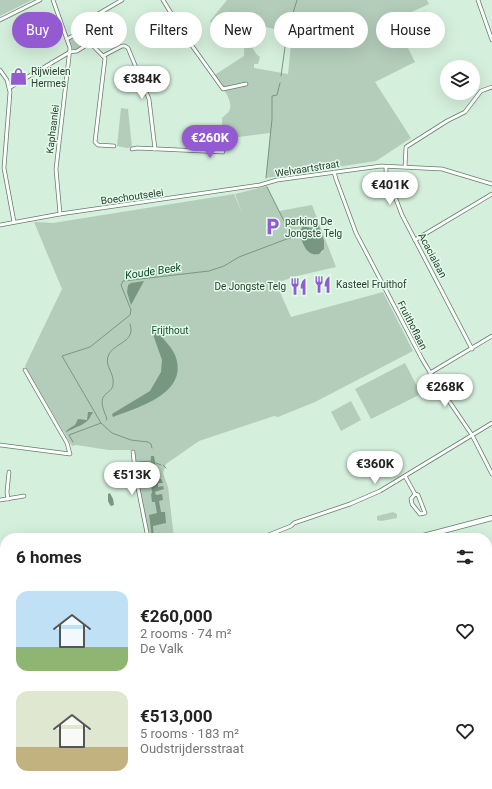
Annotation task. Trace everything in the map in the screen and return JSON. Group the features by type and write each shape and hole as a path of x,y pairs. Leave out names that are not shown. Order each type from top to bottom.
{"street":[{"path":"0,20 40,0"},
{"name":"Kaphaanlei","path":"53,0 70,52 56,169 60,214"},
{"path":"101,12 122,0"},
{"path":"163,0 185,36 223,89 246,84"},
{"path":"478,0 492,39"},
{"path":"67,39 71,37"},
{"path":"104,56 122,46 128,48 149,99 155,149"},
{"path":"9,88 70,52 81,48"},
{"path":"95,48 104,56 105,62 95,142 98,145 114,146"},
{"path":"0,70 7,80 9,88 4,168 14,222"},
{"path":"405,167 406,147 447,120 465,112 481,90 492,87"},
{"path":"132,149 223,152"},
{"name":"Welvaartstraat","path":"266,183 277,180 381,166 442,170 492,184"},
{"name":"Acacialaan","path":"386,167 386,173 397,203 472,349"},
{"name":"Fruithoflaan","path":"334,172 356,233 430,373 472,435 492,474"},
{"name":"Boechoutselei","path":"0,226 60,214 266,183"},
{"path":"416,240 492,194"},
{"path":"430,373 492,336"},
{"path":"0,444 70,454 70,449 25,370"},
{"path":"273,533 294,523 358,502 380,491 492,422"},
{"path":"133,452 136,478 147,533"},
{"path":"8,499 9,472"},
{"path":"405,476 415,494 418,495 425,513 420,514 412,504 411,499 415,494"},
{"path":"0,500 24,496"},
{"path":"435,533 492,518"}],"green space":[{"path":"0,0 32,0 0,16"},
{"path":"227,0 427,0 429,4 412,12 376,12 376,48 408,48 415,62 375,82 411,138 376,161 266,178 270,133 223,139 222,118 229,111 230,102 226,92 213,76 244,56 244,48 253,48 256,54 260,57 258,64 254,64 254,68 288,74 291,48 368,48 368,12 274,12 274,29 266,27 266,12 217,12"},
{"path":"121,108 128,109 132,147 127,148 117,146"},
{"name":"Frijthout","path":"267,186 279,211 312,205 336,267 297,276 276,283 291,317 383,292 413,351 315,402 278,417 274,416 199,441 166,464 163,473 168,487 173,533 149,533 136,473 134,450 109,450 76,445 72,446 25,366 62,289 34,222 53,223 234,194 242,213 235,194","holes":["315,225 323,251 321,253 309,228"]},
{"path":"405,363 421,394 371,419 355,389"},
{"path":"351,401 361,420 341,431 331,412"},
{"path":"393,512 397,514 397,518 381,521 377,520 377,516"}],"shaded area":[{"path":"318,224 324,241 324,249 319,254 314,254 308,251 305,247 300,231 303,226 311,228"},
{"path":"144,281 131,305 127,292 128,285 131,283"},
{"path":"155,324 159,333 175,355 178,368 175,379 169,389 148,403 113,417 112,414 150,391 161,372 162,360 150,326"},
{"path":"88,412 93,413 87,421 67,432 66,431 75,425 78,419 87,420"},
{"path":"151,456 154,456 156,467 154,468 155,479 161,479 163,483 158,483 158,487 163,486 164,489 155,492 156,495 162,494 163,500 159,501 161,512 165,512 166,523 153,526 154,533 151,533 149,515 157,513 155,502 152,502 150,474"},
{"path":"110,493 114,505 111,506 108,501 108,494"}],"waterway":[{"name":"Koude Beek","path":"281,76 287,33 297,0"},
{"name":"Koude Beek","path":"266,178 272,119 272,96 277,95 280,83"},
{"name":"Koude Beek","path":"101,423 62,356 90,347 130,315 131,310 121,285 123,281 209,271 224,266 239,257 292,237 267,187"},
{"path":"106,420 102,401 104,396 113,386 113,380 107,362 109,354 112,350 130,335 130,324"},
{"path":"73,442 69,435 101,423 112,433 131,440 148,442 151,444 152,448"},
{"path":"138,462 152,461"},
{"path":"156,463 161,465"},
{"path":"163,465 166,468"}],"place":[{"name":"Rijwielen Hermes","path":"18,77"},
{"name":"parking De Jongste Telg","path":"272,227"},
{"name":"Kasteel Fruithof","path":"323,284"},
{"name":"De Jongste Telg","path":"299,286"}]}
